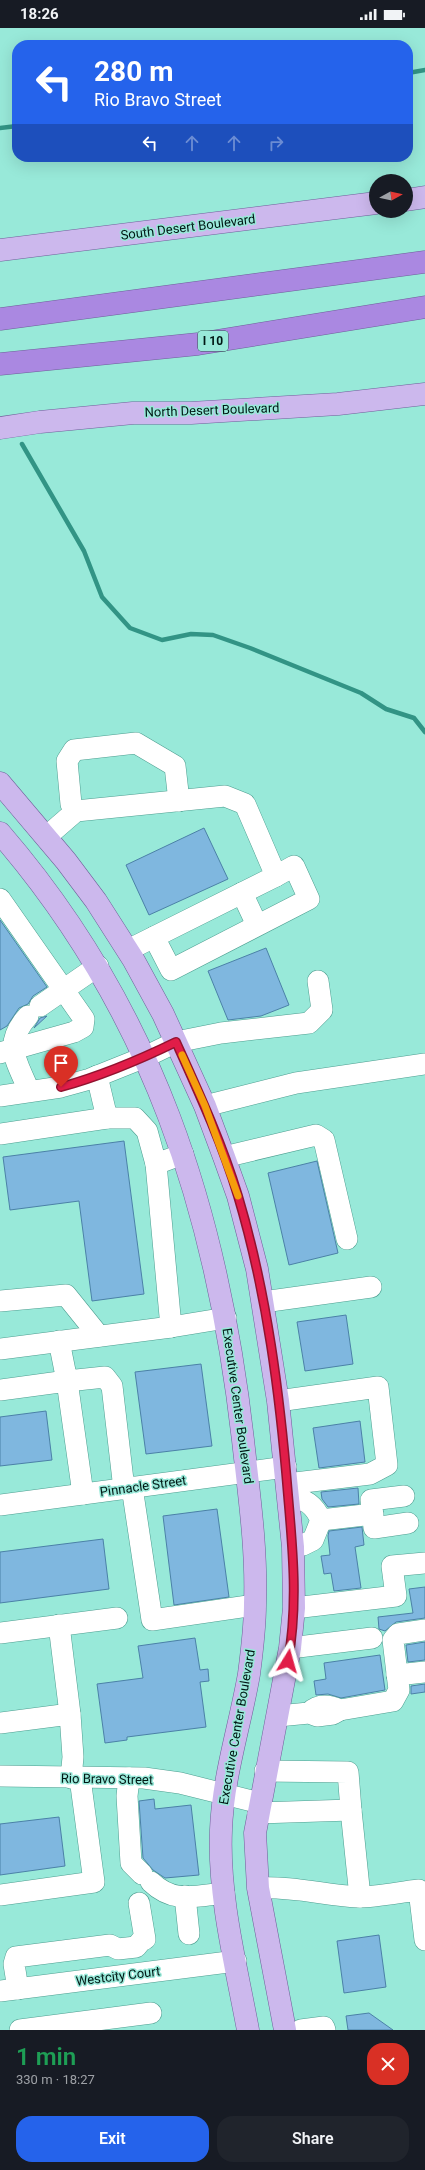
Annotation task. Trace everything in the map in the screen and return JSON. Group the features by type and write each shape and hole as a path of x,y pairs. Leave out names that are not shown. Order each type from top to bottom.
{"highway":[{"path":"0,319 425,262"},
{"name":"I 10","path":"0,364 198,344 425,307"}],"main road":[{"path":"413,199 425,197"},
{"name":"South Desert Boulevard","path":"0,250 369,204"},
{"name":"North Desert Boulevard","path":"0,428 40,422 133,413 191,412 338,404 425,394"},
{"path":"0,783 28,815 96,900 128,950 176,1042 205,1106 224,1157 249,1238 263,1302 278,1400 293,1547 294,1608 290,1648 259,1808 255,1856 258,1888 285,2030"},
{"path":"2,834 28,815"},
{"name":"Executive Center Boulevard","path":"2,834 41,882 98,966 145,1057 183,1154 204,1222 226,1318 254,1533 255,1605 249,1674 227,1772 221,1829 224,1893 248,2030"}],"street":[{"path":"76,811 71,804 67,761 74,750 136,742 175,766 179,801"},
{"path":"46,837 76,811 225,796 245,804 276,876"},
{"path":"128,950 294,866 309,899 171,970 154,937"},
{"path":"242,893 257,925"},
{"path":"0,899 84,1018 83,1027 74,1032 6,1051"},
{"path":"6,1051 18,1027 34,1012 98,966"},
{"path":"0,1096 61,1087 97,1076 145,1057 176,1042 221,1033 309,1023 322,1010 318,982"},
{"path":"6,1051 29,1092"},
{"path":"205,1106 296,1083 425,1064"},
{"path":"97,1076 107,1118"},
{"path":"0,1134 107,1118 135,1118 147,1131 156,1164 172,1327"},
{"path":"224,1157 316,1135 324,1140 347,1240"},
{"path":"156,1164 183,1154"},
{"path":"263,1302 371,1287"},
{"path":"0,1302 66,1295 99,1336"},
{"path":"0,1349 172,1327 226,1318"},
{"path":"59,1341 67,1381 83,1494"},
{"path":"0,1390 105,1377 112,1386 128,1488 152,1620 255,1605"},
{"path":"278,1400 378,1387 387,1465 370,1474 287,1483"},
{"name":"Pinnacle Street","path":"0,1505 247,1472 287,1483"},
{"path":"287,1483 298,1498 309,1503 316,1510 320,1520 313,1540 303,1545 293,1547"},
{"path":"404,1496 371,1500 374,1528 408,1523"},
{"path":"320,1520 373,1514"},
{"path":"294,1608 396,1596 392,1566 425,1563"},
{"path":"0,1633 117,1618"},
{"path":"0,1895 94,1882 73,1757 70,1714 59,1625"},
{"path":"278,1716 309,1713 317,1716 333,1714 340,1710 393,1701 399,1690 393,1640 398,1634 425,1630"},
{"path":"290,1648 372,1638"},
{"path":"397,1675 425,1672"},
{"path":"0,1723 70,1714"},
{"path":"266,1771 348,1772 360,1897"},
{"name":"Rio Bravo Street","path":"0,1776 129,1778 180,1782 224,1794 259,1808 351,1810"},
{"path":"129,1778 127,1796 147,1878 139,1903 143,1940 150,1972"},
{"path":"147,1878 175,1897 224,1893"},
{"path":"139,1903 147,1878"},
{"path":"258,1888 281,1887 314,1893 360,1897 422,1890 425,1940"},
{"path":"185,1896 189,1934"},
{"path":"9,1990 16,1957 110,1945 116,1938 135,1935 143,1940"},
{"name":"Westcity Court","path":"9,1990 236,1961"},
{"path":"20,2030 108,2024 151,2013"},
{"path":"301,2030 324,2026 325,2030"}],"building":[{"path":"204,828 228,879 149,915 126,865"},
{"path":"0,920 47,987 33,996 28,1004 19,1008 7,1026 0,1030"},
{"path":"266,948 289,1005 261,1016 228,1020 208,971"},
{"path":"47,1016 34,1028 40,1018"},
{"path":"124,1141 144,1294 92,1301 79,1201 10,1210 3,1157"},
{"path":"317,1161 338,1253 289,1265 268,1173"},
{"path":"346,1315 353,1364 305,1371 297,1322"},
{"path":"201,1364 212,1446 146,1454 135,1372"},
{"path":"46,1411 52,1460 0,1466 0,1417"},
{"path":"360,1421 365,1462 319,1468 313,1428"},
{"path":"358,1488 359,1504 328,1507 322,1499 321,1492"},
{"path":"217,1509 229,1597 174,1605 163,1516"},
{"path":"362,1527 364,1545 355,1547 361,1588 334,1591 331,1573 324,1574 321,1556 330,1555 328,1536 329,1531"},
{"path":"103,1539 109,1589 0,1603 0,1552"},
{"path":"425,1587 425,1618 396,1622 385,1631 379,1629 378,1617 413,1613 409,1589"},
{"path":"195,1638 200,1670 208,1669 209,1681 200,1682 206,1727 127,1737 127,1740 105,1743 97,1684 143,1678 138,1646"},
{"path":"425,1642 425,1660 408,1662 406,1645"},
{"path":"380,1655 385,1690 341,1698 328,1694 316,1695 314,1681 326,1679 324,1663"},
{"path":"425,1684 425,1692 411,1694 411,1686"},
{"path":"154,1799 155,1809 191,1805 199,1875 165,1878 153,1870 143,1858 139,1801"},
{"path":"59,1817 65,1866 0,1875 0,1824"},
{"path":"379,1935 386,1987 344,1993 337,1941"},
{"path":"369,2013 393,2030 348,2030 346,2016"}],"waterway":[{"path":"413,72 425,70"},
{"path":"0,128 12,127"},
{"path":"22,444 84,551 102,597 130,628 162,640 191,634 213,635 250,648 361,693 386,709 414,718 425,732"}],"slow traffic":[{"path":"182,1055 205,1106 238,1196"}],"route":[{"path":"61,1087 90,1079 145,1057 176,1042 205,1106 238,1196 257,1269 278,1400 293,1547 294,1608 288,1661"}]}
